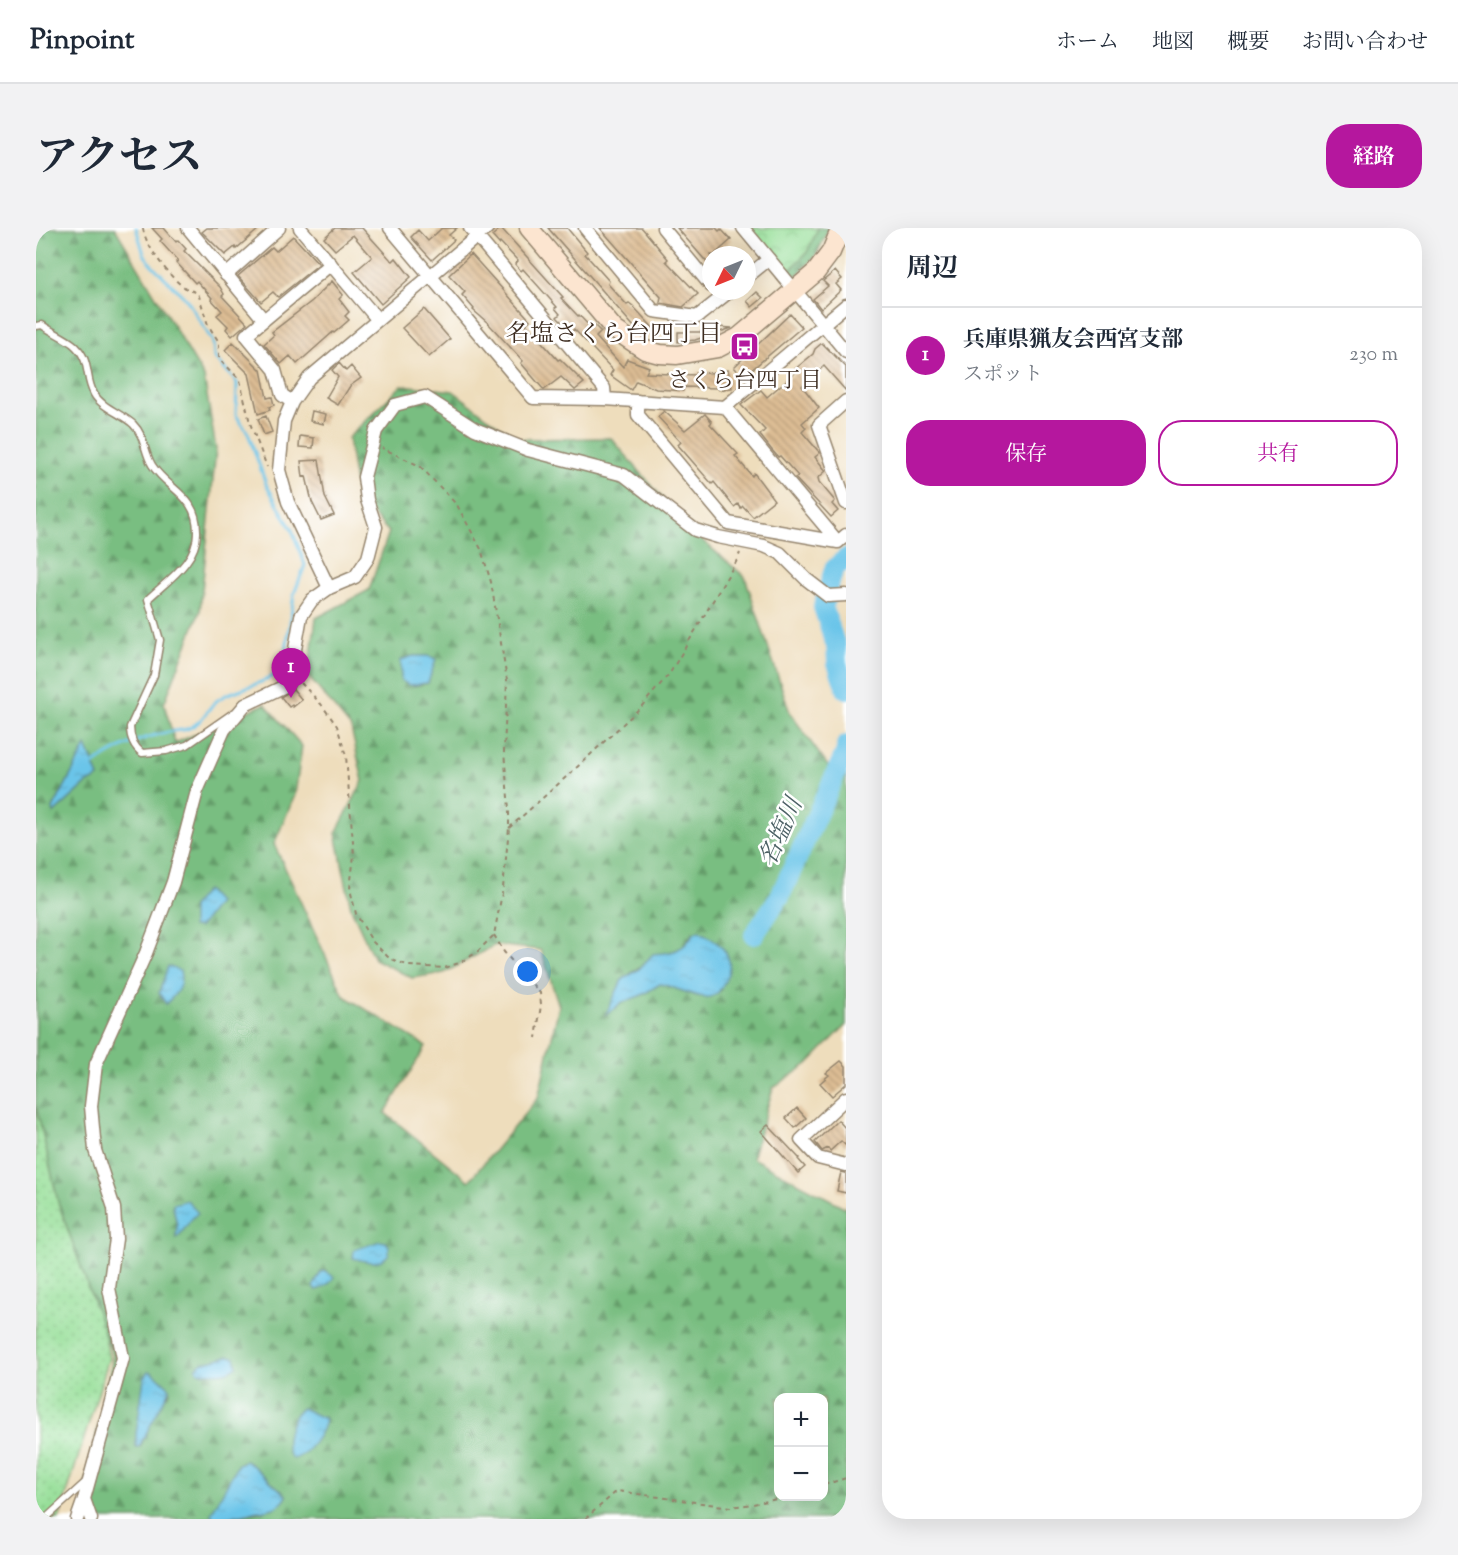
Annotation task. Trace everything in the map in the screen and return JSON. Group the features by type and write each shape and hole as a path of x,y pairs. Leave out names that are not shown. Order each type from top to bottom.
{"street":[{"path":"188,228 264,320"},
{"path":"226,274 279,228"},
{"path":"300,228 378,320"},
{"path":"390,228 533,398 605,399 725,407 846,305"},
{"path":"530,228 615,330 636,345 660,354 694,353 727,345 816,272 838,238 841,228"},
{"path":"585,228 654,311 697,317 715,300"},
{"path":"663,228 702,275"},
{"path":"743,228 846,352"},
{"path":"330,588 288,502 279,470 284,421 292,402 309,378 430,276 478,231 604,388 605,399"},
{"path":"756,270 769,259"},
{"path":"292,402 282,395 275,370 246,335 331,264"},
{"path":"77,1519 123,1359 109,1288 116,1239 114,1208 95,1150 91,1106 96,1064 146,953 173,882 197,791 224,730 245,705 287,685 291,677 301,616 312,600 330,588 355,577 368,558 376,527 367,500 364,477 376,431 395,405 425,397 475,429 528,450 624,475 695,530 744,541 780,553 806,579 828,596 846,595"},
{"path":"638,401 638,415 728,523 842,539"},
{"path":"846,401 819,425 846,503"},
{"path":"725,407 842,539"},
{"path":"846,1098 801,1140 819,1158 846,1165"},
{"path":"84,1499 91,1519"}],"lane":[{"path":"36,326 42,325 74,344 87,361 94,394 105,405 123,415 141,433 151,464 188,500 198,530 197,543 189,560 148,599 160,640 154,675 130,727 130,736 135,748 142,753 166,751 187,745 245,705"},
{"path":"45,1519 90,1478"}],"path":[{"path":"142,228 152,252 183,287 198,293 208,325 219,342 219,358 240,380 250,423 268,468 279,470"},
{"path":"291,677 321,704 338,726 346,756 354,855 350,889 356,914 372,940 389,958 409,966 444,968 459,963 476,953 494,935 503,888 509,809 504,752 507,680 491,582 481,549 457,505 420,466 383,447 370,452"},
{"path":"508,828 640,708 670,673 736,562 744,541"},
{"path":"494,935 504,951 540,993 541,1005 536,1038"},
{"path":"828,1484 846,1478"},
{"path":"585,1519 617,1491 730,1506 774,1500"}],"green space":[{"path":"36,228 115,228 204,377 216,449 200,611 164,704 175,743 265,704 302,746 295,795 274,844 344,996 426,1046 385,1113 469,1181 538,1098 559,1006 541,950 495,945 444,973 412,978 374,959 351,908 336,833 363,781 351,728 308,676 316,618 369,590 389,532 357,497 348,438 402,385 453,391 516,439 611,438 689,529 745,577 790,713 830,769 846,768 846,1025 808,1064 773,1088 752,1158 846,1208 846,1519 231,1519 270,1509 283,1502 287,1496 245,1461 238,1464 212,1514 214,1519 88,1519 83,1498 113,1357 58,1202 36,1105","holes":["413,656 428,656 435,659 428,683 413,686","86,747 99,777 86,784 54,813 53,808","693,932 721,990 715,994 700,996 660,984 642,995 629,998 607,1014 622,980 644,964 683,947","173,1206 190,1219 176,1237 177,1225","144,1378 170,1391 159,1406 140,1447"]},
{"path":"749,228 818,228 807,252 787,273"},
{"path":"818,228 829,228 816,256 796,276 788,273 807,252"},
{"path":"36,968 109,1358 59,1519 36,1519"}],"water":[{"path":"413,656 428,656 436,659 428,683 412,685 401,680 401,660"},
{"path":"86,746 99,777 86,784 54,813 53,809"},
{"path":"206,890 218,903 199,928 192,927 192,907"},
{"path":"699,931 715,941 729,959 728,975 718,993 704,997 660,984 642,995 621,1003 605,1016 622,980 639,969 653,954 679,949"},
{"path":"168,966 180,971 181,981 176,993 166,1004 159,993"},
{"path":"187,1200 198,1213 176,1238 177,1225 173,1204"},
{"path":"380,1241 386,1242 389,1246 389,1254 385,1258 373,1262 353,1258 354,1250"},
{"path":"325,1271 334,1277 326,1286 316,1290 313,1287 321,1272"},
{"path":"228,1356 235,1357 237,1366 229,1371 198,1372 196,1368 201,1363"},
{"path":"149,1371 170,1388 139,1447 136,1447 144,1378"},
{"path":"302,1408 325,1419 313,1443 303,1454 293,1459 287,1448 288,1433 290,1425"},
{"path":"245,1461 287,1496 279,1505 268,1510 214,1519 211,1514 238,1464"}],"building":[{"path":"152,228 164,228 176,242 178,240 186,249 184,251 220,287 224,294 222,296 247,323 232,336 226,329 228,326 217,315 222,311 197,281 195,283 176,262 178,261"},
{"path":"207,228 260,228 236,249 235,247 225,255 202,232"},
{"path":"335,228 362,228 390,259 393,261 396,258 411,277 381,304 354,272 372,257 353,235 335,250 324,238"},
{"path":"442,228 457,228 449,235 454,240 432,260 411,237 418,230 428,241"},
{"path":"501,228 578,316 592,329 595,326 601,332 596,337 623,367 627,359 649,367 646,373 696,375 696,372 714,373 728,370 732,388 719,390 718,388 684,387 683,391 656,389 636,381 631,390 610,375 613,370 574,329 571,332 557,317 560,314 555,308 557,307 523,269 521,271 515,264 518,261 492,236"},
{"path":"548,228 567,228 587,252 585,254 609,281 608,284 654,329 647,336 638,326 635,328"},
{"path":"600,228 642,228 668,259 666,261 698,294 683,307 660,303 661,297"},
{"path":"677,228 716,228 719,231 721,229 731,240 724,246 702,246 702,257"},
{"path":"293,236 319,264 278,297 273,292 261,302 238,276 272,247 276,251"},
{"path":"471,254 530,320 526,324 540,340 584,383 575,390 561,377 544,390 521,363 523,361 473,310 462,295 465,292 449,275"},
{"path":"835,271 842,279 836,284 841,290 821,309 813,299 828,286 823,281"},
{"path":"332,281 343,295 339,299 349,312 345,316 349,320 297,364 290,356 281,364 264,344 274,335 272,332 312,301"},
{"path":"756,293 763,298 752,307 747,301 756,300"},
{"path":"424,309 450,339 429,357 402,328"},
{"path":"790,314 802,327 743,377 734,367"},
{"path":"703,326 732,328 695,340 678,342 678,332 705,332"},
{"path":"233,342 261,370 267,398 272,397 274,405 269,407 270,410 258,414 249,374 225,350"},
{"path":"822,343 846,367 846,391 824,366 802,386 819,408 802,423 806,428 802,432 820,453 815,457 826,471 818,478 819,482 835,501 832,504 838,511 831,517 795,478 798,476 771,449 760,435 765,430 741,405 761,390 767,397 796,372 794,370"},
{"path":"339,363 346,371 351,366 361,378 350,386 338,405 326,398 338,377 332,370"},
{"path":"312,411 326,414 324,424 310,421"},
{"path":"664,411 685,430 705,414 712,422 710,424 738,454 735,456 752,476 754,473 774,500 753,517 743,506 741,508 738,504 734,507 714,482 712,484 678,445 681,442 658,417"},
{"path":"266,416 272,432 264,435 258,419"},
{"path":"300,436 314,438 313,448 299,447"},
{"path":"319,460 325,497 334,515 321,520 312,502 306,476 303,477 301,461"},
{"path":"293,689 302,700 293,707 292,705 289,707 281,697"},
{"path":"841,1061 846,1066 846,1084 832,1096 820,1083 829,1075 826,1073"},
{"path":"797,1108 806,1118 795,1128 786,1118"},
{"path":"838,1120 846,1129 846,1146 841,1141 830,1151 828,1148 822,1151 815,1142"},
{"path":"768,1125 805,1167 798,1173 761,1131"},
{"path":"841,1172 846,1173 846,1193 837,1191"}],"waterway":[{"path":"93,765 139,740 185,730 193,726 218,699 265,681 279,671 284,665 294,594 305,565 292,530 266,484 248,433 236,415 237,383 214,357 213,342 187,300 144,254 136,228"},
{"name":"名塩川","path":"846,558 834,569 823,607 836,646 837,663 846,689"},
{"name":"名塩川","path":"754,935 780,896 846,751 846,745"}],"place":[{"name":"さくら台四丁目","path":"745,347"},
{"name":"兵庫県猟友会西宮支部","path":"291,698"}],"district":[{"name":"名塩さくら台四丁目","path":"614,333"}]}
